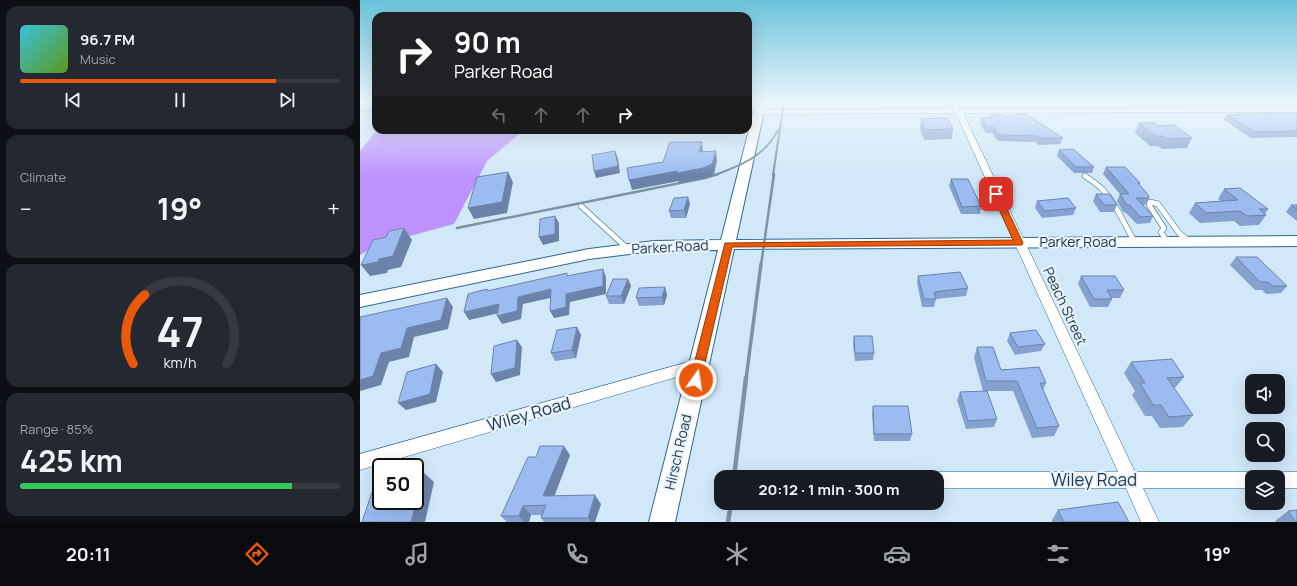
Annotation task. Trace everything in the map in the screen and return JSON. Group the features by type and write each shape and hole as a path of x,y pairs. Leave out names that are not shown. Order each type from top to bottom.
{"main road":[{"name":"Hirsch Road","path":"662,522 756,126"},
{"name":"Parker Road","path":"360,301 589,254 654,246 1297,240"}],"street":[{"name":"Peach Street","path":"965,126 1150,522"},
{"name":"Wiley Road","path":"360,462 699,365"},
{"name":"Wiley Road","path":"944,480 1245,480"},
{"path":"1285,480 1297,480"}],"lane":[{"path":"1085,176 1103,190 1120,215 1126,229 1135,242"},
{"path":"1167,242 1162,232 1164,228 1149,205 1150,202 1158,204 1179,233 1189,242"},
{"path":"581,206 629,249"}],"shaded area":[{"path":"374,134 519,134 487,161 454,224 377,245 360,255 360,151"}],"building":[{"path":"924,126 952,126 953,129 925,130"},
{"path":"1045,126 1063,138 999,135 993,127 987,127"},
{"path":"1143,126 1176,126 1192,138 1167,139 1163,136 1155,136"},
{"path":"1246,126 1297,126 1297,131 1255,132"},
{"path":"670,142 702,142 699,152 716,151 712,164 703,168 677,173 677,171 629,180 627,168 663,162"},
{"path":"1073,149 1094,167 1076,167 1059,150"},
{"path":"615,151 618,166 594,171 592,155"},
{"path":"1106,167 1125,167 1140,183 1138,183 1149,196 1149,198 1136,198 1153,216 1140,217 1130,205 1127,205 1120,194 1129,194"},
{"path":"508,172 502,202 468,208 477,177"},
{"path":"951,179 968,179 981,206 962,207"},
{"path":"1240,188 1268,209 1259,209 1266,215 1247,216 1240,211 1206,213 1195,203 1238,200 1224,189"},
{"path":"1096,194 1110,194 1117,205 1104,205"},
{"path":"688,197 684,210 669,211 674,198"},
{"path":"1068,198 1076,208 1045,211 1037,201"},
{"path":"1291,205 1297,205 1297,209"},
{"path":"555,216 555,234 539,237 540,219"},
{"path":"404,228 393,256 379,259 378,262 361,265 373,240 386,237 389,231"},
{"path":"1236,257 1257,257 1287,286 1272,286 1268,282 1260,282"},
{"path":"603,269 603,286 566,294 566,307 550,311 551,289 518,297 517,311 497,316 499,304 464,312 468,294 567,273 567,276"},
{"path":"960,272 968,288 934,292 936,299 924,299 918,276"},
{"path":"1081,276 1115,276 1124,290 1107,290 1112,299 1094,299"},
{"path":"613,279 628,279 621,296 606,296"},
{"path":"665,287 662,297 636,298 639,288"},
{"path":"447,298 441,320 407,328 401,348 381,353 373,376 360,380 360,317"},
{"path":"577,327 572,350 551,353 557,330"},
{"path":"1036,330 1045,344 1018,347 1010,333"},
{"path":"854,336 872,336 874,353 855,353"},
{"path":"517,340 515,368 491,374 494,346"},
{"path":"977,347 993,347 1001,370 1039,367 1046,383 1040,383 1059,426 1037,428 1017,381 986,381"},
{"path":"1172,359 1184,377 1167,378 1193,415 1169,417 1161,405 1153,405 1140,383 1145,383 1131,362"},
{"path":"436,364 430,394 398,403 407,372"},
{"path":"987,391 997,419 968,421 960,392"},
{"path":"873,406 908,406 912,434 874,434"},
{"path":"540,446 564,446 543,496 595,495 588,518 541,518 546,505 523,506 519,516 501,516 528,457 536,457"},
{"path":"372,492 372,510 414,510 411,522 362,522"},
{"path":"1118,502 1129,522 1064,522 1058,510"},
{"path":"1297,510 1297,522 1296,522 1288,511"}],"railway":[{"path":"773,175 780,126"},
{"path":"716,175 743,163 759,153 773,139 778,130"},
{"path":"761,265 774,174"},
{"path":"457,228 716,175"},
{"path":"746,379 761,264"},
{"path":"735,470 746,378"},
{"path":"728,522 730,510"}],"route":[{"path":"696,380 728,245 1019,243 996,194"}]}
